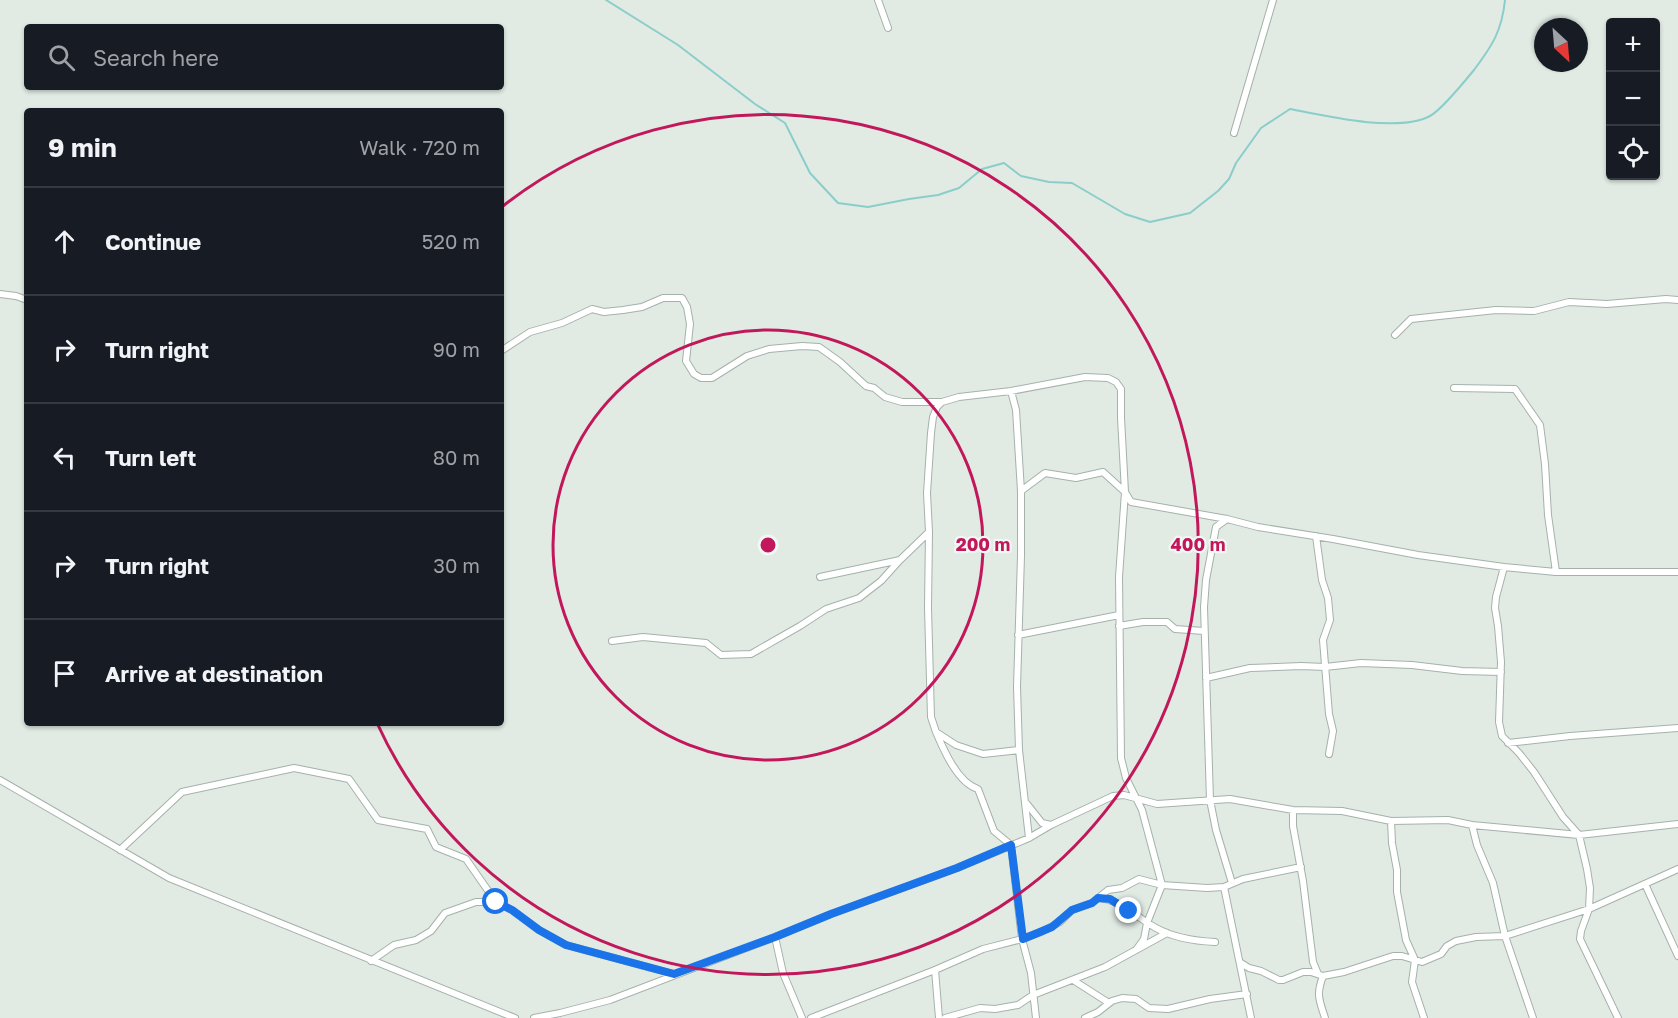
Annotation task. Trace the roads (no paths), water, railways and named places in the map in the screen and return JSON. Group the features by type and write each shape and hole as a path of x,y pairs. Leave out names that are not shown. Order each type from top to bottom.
{"street":[{"path":"878,0 888,28"},
{"path":"1234,133 1273,0"},
{"path":"0,294 24,299"},
{"path":"504,349 530,332 562,323 592,309 604,312 623,310 642,307 663,298 682,298 687,307 690,324 686,361 694,374 701,378 712,378 747,356 769,349 802,345 819,347 840,362 866,386 874,388 885,397 902,402 942,402 959,397 1011,391 1085,377 1108,378 1116,382 1121,393 1125,492 1119,577 1121,758 1126,778 1142,810 1162,885 1147,923 1144,939 1136,950"},
{"path":"1395,334 1412,319 1496,310 1534,311 1569,302 1607,304 1666,298 1678,300"},
{"path":"1454,388 1515,389 1539,425 1556,572"},
{"path":"1011,391 1016,410 1021,491 1017,687 1019,750 1029,838"},
{"path":"942,402 933,417 927,493 931,717 946,753 959,774 970,787 978,789 994,831 1011,845 1036,1018"},
{"path":"1021,491 1045,473 1076,478 1103,472 1125,492 1131,502 1418,555 1556,572 1678,572"},
{"path":"1227,519 1216,527 1206,580 1204,631 1210,800 1216,830 1232,883"},
{"path":"612,641 643,637 706,643 721,655 751,654 826,609 859,598 881,581 929,532"},
{"path":"1316,536 1330,620 1323,640 1329,714 1333,731 1329,754"},
{"path":"820,577 900,560"},
{"path":"1504,567 1495,608 1501,672 1499,722 1502,736 1534,772 1563,817 1579,835 1590,888 1589,909 1580,939 1618,1018"},
{"path":"1018,635 1119,615"},
{"path":"1119,626 1143,622 1167,622 1175,629 1204,631"},
{"path":"1206,678 1250,668 1325,667 1361,663 1501,672"},
{"path":"1508,743 1678,728"},
{"path":"936,732 956,745 983,754 1019,750"},
{"path":"120,850 182,792 294,768 349,779 378,820 427,829 436,847 466,859 496,902"},
{"path":"0,780 169,878 515,1018"},
{"path":"534,1018 610,1000 831,914 957,868 1029,838 1113,796 1124,795 1157,804 1230,799 1293,810 1342,811 1391,821 1448,820 1472,825 1579,835 1678,824"},
{"path":"1026,804 1042,823 1052,825"},
{"path":"1293,810 1293,826 1311,933 1313,962 1321,975 1318,993 1325,1018"},
{"path":"1391,821 1397,870 1397,892 1406,940 1415,960 1412,982 1424,1018"},
{"path":"1472,825 1492,883 1505,936 1533,1018"},
{"path":"811,1018 983,949 1023,939 1052,927 1072,910 1092,903 1108,890 1122,888 1139,879 1162,885 1207,888 1301,867"},
{"path":"1241,963 1279,980 1290,979 1304,972 1321,975 1344,972 1393,956 1402,956 1422,962 1441,954 1447,946 1456,941 1476,937 1505,936 1589,909 1678,869"},
{"path":"1645,884 1678,955"},
{"path":"1224,886 1251,1018"},
{"path":"1098,898 1110,899 1167,933 1195,941 1215,942"},
{"path":"371,961 394,945 416,940 431,931 445,913 476,902 496,902 566,945 674,974"},
{"path":"945,1018 980,1008 995,1009 1018,1005 1034,995 1105,967 1167,933"},
{"path":"775,937 783,973 802,1018"},
{"path":"935,970 939,1018"},
{"path":"1073,980 1109,1003"},
{"path":"1085,1018 1098,1012 1109,1003 1122,999 1136,999 1149,1008 1168,1010 1210,999 1247,994"}],"waterway":[{"path":"606,0 678,45 755,104 785,123 810,173 838,203 868,207 938,195 959,188 982,169 1004,163 1021,176 1049,182 1072,183 1125,214 1150,222 1190,213 1218,191 1229,179 1236,163 1261,128 1290,109 1361,122 1400,123 1430,116 1453,95 1486,53 1499,29 1505,0"}]}
